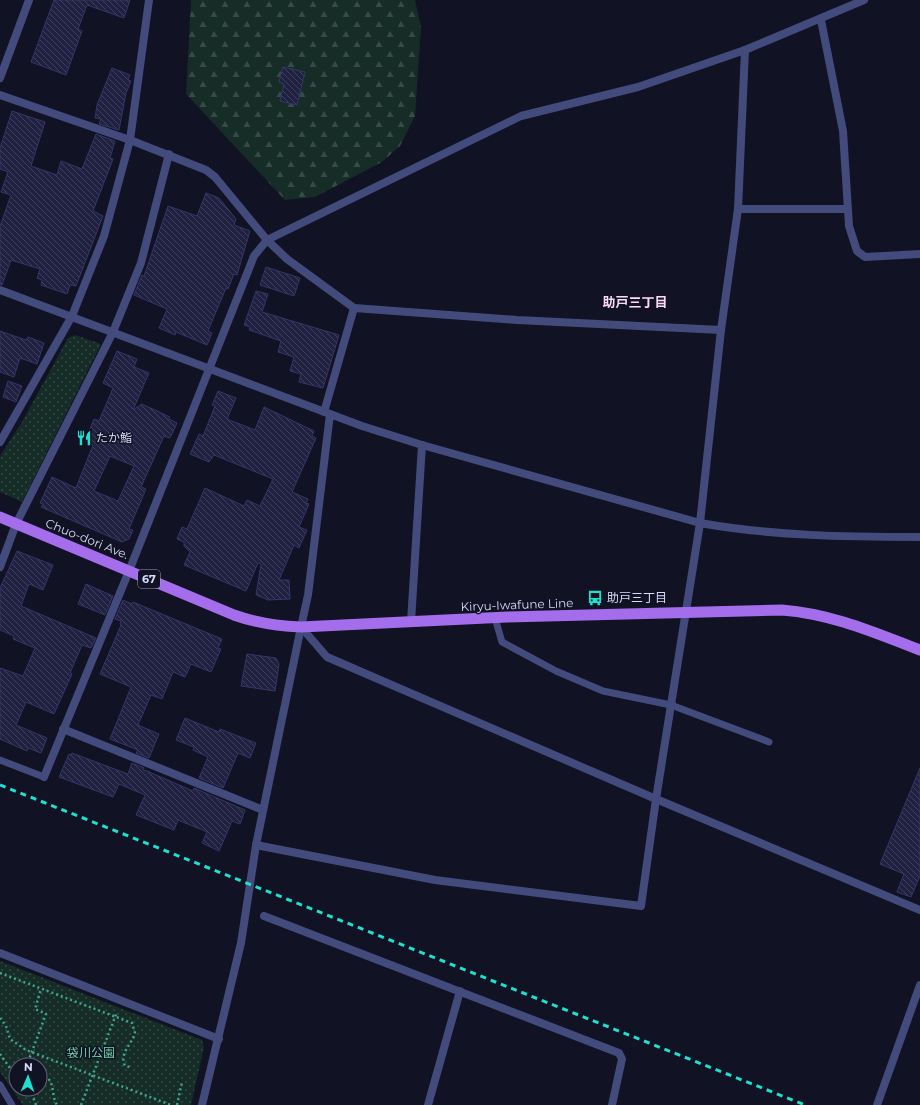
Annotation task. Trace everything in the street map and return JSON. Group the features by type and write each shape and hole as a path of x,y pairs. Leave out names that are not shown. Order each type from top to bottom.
{"main road":[{"name":"Chuo-dori Ave.","path":"0,517 254,622 279,626 301,627"},
{"name":"Kiryu-Iwafune Line","path":"301,627 495,618 782,610 810,613 844,621 920,650"}],"street":[{"path":"0,78 29,0"},
{"path":"0,442 72,316 104,236 130,140 149,0"},
{"path":"44,777 211,370 254,256 267,240 521,116 638,87 745,50 821,20 864,0"},
{"path":"821,20 843,131 849,226 857,251 865,257 920,254"},
{"path":"256,845 435,880 641,906 656,799 687,613 700,523 721,330 738,209 745,50"},
{"path":"0,96 170,154 206,170 215,177 267,240 287,259 354,308 517,320 721,330"},
{"path":"0,568 16,524 113,332 141,263 170,154"},
{"path":"738,209 847,208"},
{"path":"0,290 362,426 700,523 729,528 846,537 920,537"},
{"path":"202,1105 241,943 256,845 308,595 327,413 354,308"},
{"path":"411,622 422,444"},
{"path":"301,627 327,657 656,799 920,910"},
{"path":"64,729 263,810"},
{"path":"264,916 619,1053 622,1059 612,1105"},
{"path":"0,953 219,1038"},
{"path":"877,1105 920,985"},
{"path":"428,1105 460,991"}],"lane":[{"path":"495,618 502,642 556,671 603,691 672,705 769,742"},
{"path":"0,760 44,777"},
{"path":"0,1085 12,1105"}],"path":[{"path":"0,973 132,1024 134,1028 134,1036 124,1053 123,1061 125,1066 130,1067"},
{"path":"29,1057 46,1014 35,1009 41,989"},
{"path":"81,1105 118,1007"},
{"path":"0,1018 6,1026 10,1039 26,1050 31,1050 171,1105"},
{"path":"0,1054 8,1064"},
{"path":"48,1079 54,1088 57,1105"},
{"path":"177,1105 182,1082"}],"green space":[{"path":"191,0 415,0 421,27 415,116 400,146 382,162 315,197 285,200 186,94"},
{"path":"75,335 101,344 22,502 0,492 0,456 22,422 68,338"},
{"name":"袋川公園","path":"0,961 202,1040 204,1047 191,1105 23,1105 17,1097 48,1097 48,1057 8,1057 8,1083 0,1072"}],"building":[{"path":"54,0 130,0 124,18 87,5 78,29 82,31 66,75 31,62"},
{"path":"283,67 305,72 297,105 280,101 284,84 279,82"},
{"path":"112,68 130,75 128,80 131,81 126,93 119,130 99,124 101,119 95,118 97,105"},
{"path":"12,111 45,122 31,166 57,175 61,161 82,169 96,134 115,141 110,158 113,159 93,211 103,216 76,286 70,285 67,294 41,285 42,280 37,278 40,269 11,260 2,285 0,285 0,226 11,195 1,192 8,172 0,169 0,148"},
{"path":"206,193 219,198 236,219 234,225 250,231 237,275 234,274 228,289 226,288 208,331 212,333 207,345 176,332 175,335 159,328 167,309 134,295 142,275 144,276 168,206 197,216"},
{"path":"266,267 300,278 294,296 260,285"},
{"path":"256,291 268,294 262,312 339,335 323,388 299,382 301,374 290,371 294,357 278,352 281,341 249,330 250,327 244,325"},
{"path":"0,331 26,340 28,337 44,343 37,364 20,358 14,377 0,372"},
{"path":"117,351 137,359 134,367 149,373 133,410 142,404 170,417 169,419 177,423 170,438 164,436 141,487 146,489 129,529 133,530 129,539 122,542 41,507 43,504 40,503 52,477 76,488 93,445 85,441 94,419 99,421 113,388 103,383","holes":["110,456 134,466 118,501 94,491"]},
{"path":"8,381 22,386 16,402 3,397"},
{"path":"218,391 236,398 227,419 255,430 264,407 314,431 312,436 316,438 292,492 308,499 306,503 309,504 299,527 307,530 299,548 294,545 279,580 289,580 290,599 268,600 256,595 261,564 258,563 246,591 184,565 190,552 184,546 184,542 177,539 182,527 187,529 205,488 244,506 247,500 260,506 273,479 214,455 209,462 190,454 199,434 203,436 215,406 212,405"},
{"path":"17,551 53,565 43,590 29,584 21,606 96,638 91,648 82,645 70,673 72,674 54,714 26,702 16,725 47,738 41,753 28,748 27,751 0,739 0,668 23,676 35,648 13,639 14,636 0,630 0,588"},
{"path":"86,584 113,596 105,615 78,604"},
{"path":"123,600 132,604 133,602 222,639 218,648 221,649 211,672 191,664 185,677 173,672 162,699 151,695 138,725 159,734 149,758 136,753 138,750 110,739 131,687 100,674 121,625 121,621 115,619"},
{"path":"247,654 276,658 279,664 275,691 241,686"},
{"path":"185,718 219,732 220,729 256,743 250,758 238,753 223,788 199,778 208,757 193,750 194,747 176,740"},
{"path":"72,753 128,774 132,763 144,768 143,770 193,791 194,788 245,810 240,824 232,821 219,851 202,843 207,832 178,820 174,830 136,815 145,795 119,784 113,797 59,777 69,754 71,755"},
{"path":"920,768 920,876 911,897 897,892 904,874 880,864"}],"railway":[{"path":"0,785 805,1105"}],"place":[{"name":"たか鮨","path":"84,438"},
{"name":"助戸三丁目","path":"595,598"}],"district":[{"name":"助戸三丁目","path":"635,302"}]}
